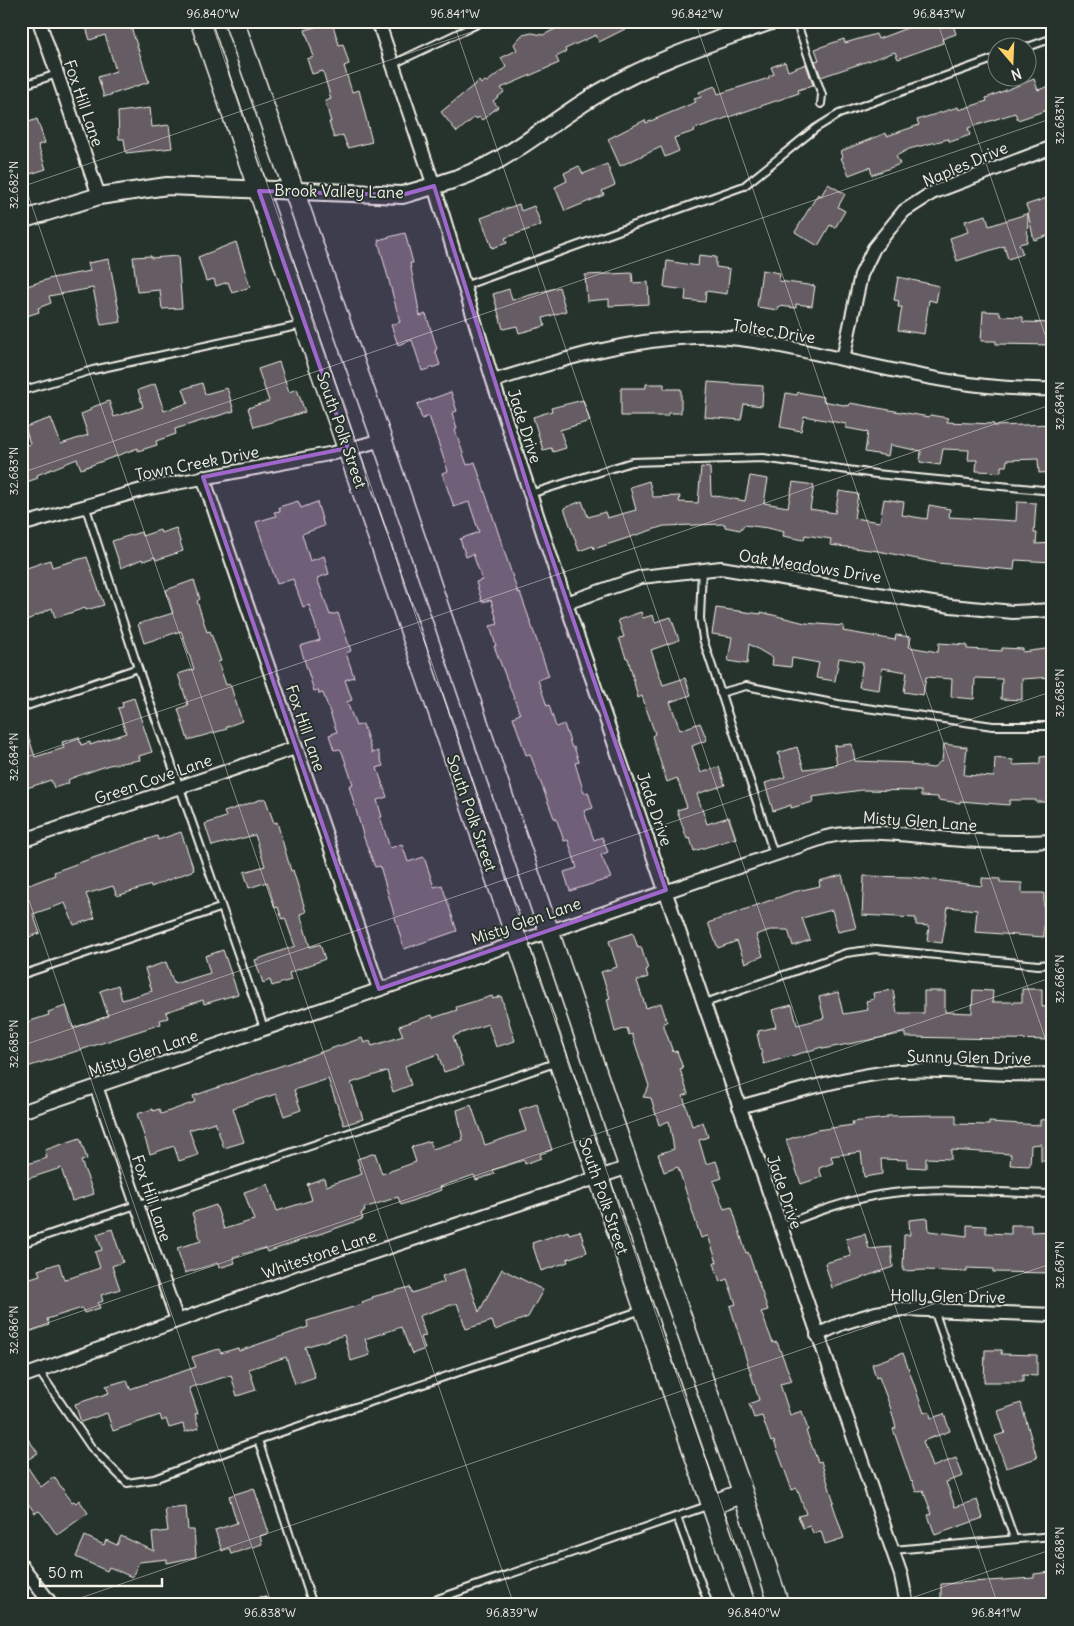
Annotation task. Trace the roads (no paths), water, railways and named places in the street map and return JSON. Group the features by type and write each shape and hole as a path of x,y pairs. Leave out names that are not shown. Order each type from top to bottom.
{"main road":[{"name":"South Polk Street","path":"200,21 518,941 597,1178 746,1605"},
{"name":"South Polk Street","path":"234,21 382,440 629,1167 743,1493 779,1605"},
{"path":"712,1505 743,1493"}],"street":[{"name":"Fox Hill Lane","path":"39,21 99,196"},
{"name":"Jade Drive","path":"378,21 434,186 493,381 566,602 901,1575 907,1605"},
{"name":"Brook Valley Lane","path":"21,220 99,196 167,186 402,195 462,177 498,160 606,89 650,66 771,21"},
{"name":"Naples Drive","path":"843,359 861,275 874,248 904,211 932,193 1053,147"},
{"name":"Toltec Drive","path":"493,381 595,350 696,337 779,346 952,382 1026,390 1053,389"},
{"name":"Town Creek Drive","path":"21,525 145,489 382,440"},
{"name":"Fox Hill Lane","path":"203,477 379,990"},
{"name":"Oak Meadows Drive","path":"566,602 641,577 721,568 951,606 1013,612 1053,610"},
{"name":"Green Cove Lane","path":"21,841 295,748"},
{"name":"Misty Glen Lane","path":"21,1112 666,890 774,854 850,832 878,831 982,842 1053,841"},
{"name":"Sunny Glen Drive","path":"739,1108 832,1082 899,1072 950,1071 1024,1076 1053,1074"},
{"name":"Fox Hill Lane","path":"96,1086 177,1320"},
{"name":"Whitestone Lane","path":"21,1377 177,1320 629,1167"},
{"name":"Holly Glen Drive","path":"818,1335 843,1323 876,1313 902,1309 1053,1315"},
{"path":"21,1565 52,1605"}],"lane":[{"path":"392,64 484,21"},
{"path":"796,21 822,95 821,104"},
{"path":"1036,44 1053,38"},
{"path":"464,286 744,186 816,128 839,114 986,62"},
{"path":"21,86 57,74"},
{"path":"21,391 93,370 306,324"},
{"path":"530,494 632,462 763,458 876,474 1053,491"},
{"path":"85,505 138,668 180,786 220,908 264,1028"},
{"path":"702,569 700,618 703,639 774,854"},
{"path":"21,708 138,668"},
{"path":"720,693 746,686 838,704 967,723 994,726 1053,726"},
{"path":"21,975 220,908"},
{"path":"705,1003 846,953 876,949 1038,966 1053,964"},
{"path":"21,1244 558,1062"},
{"path":"780,1226 824,1209 891,1193 922,1191 1053,1194"},
{"path":"38,1370 91,1447 127,1483 154,1479 258,1440 643,1310"},
{"path":"934,1310 1014,1538"},
{"path":"258,1440 313,1605"},
{"path":"420,1605 712,1505"},
{"path":"677,1517 709,1605"},
{"path":"892,1550 1053,1536"}]}
